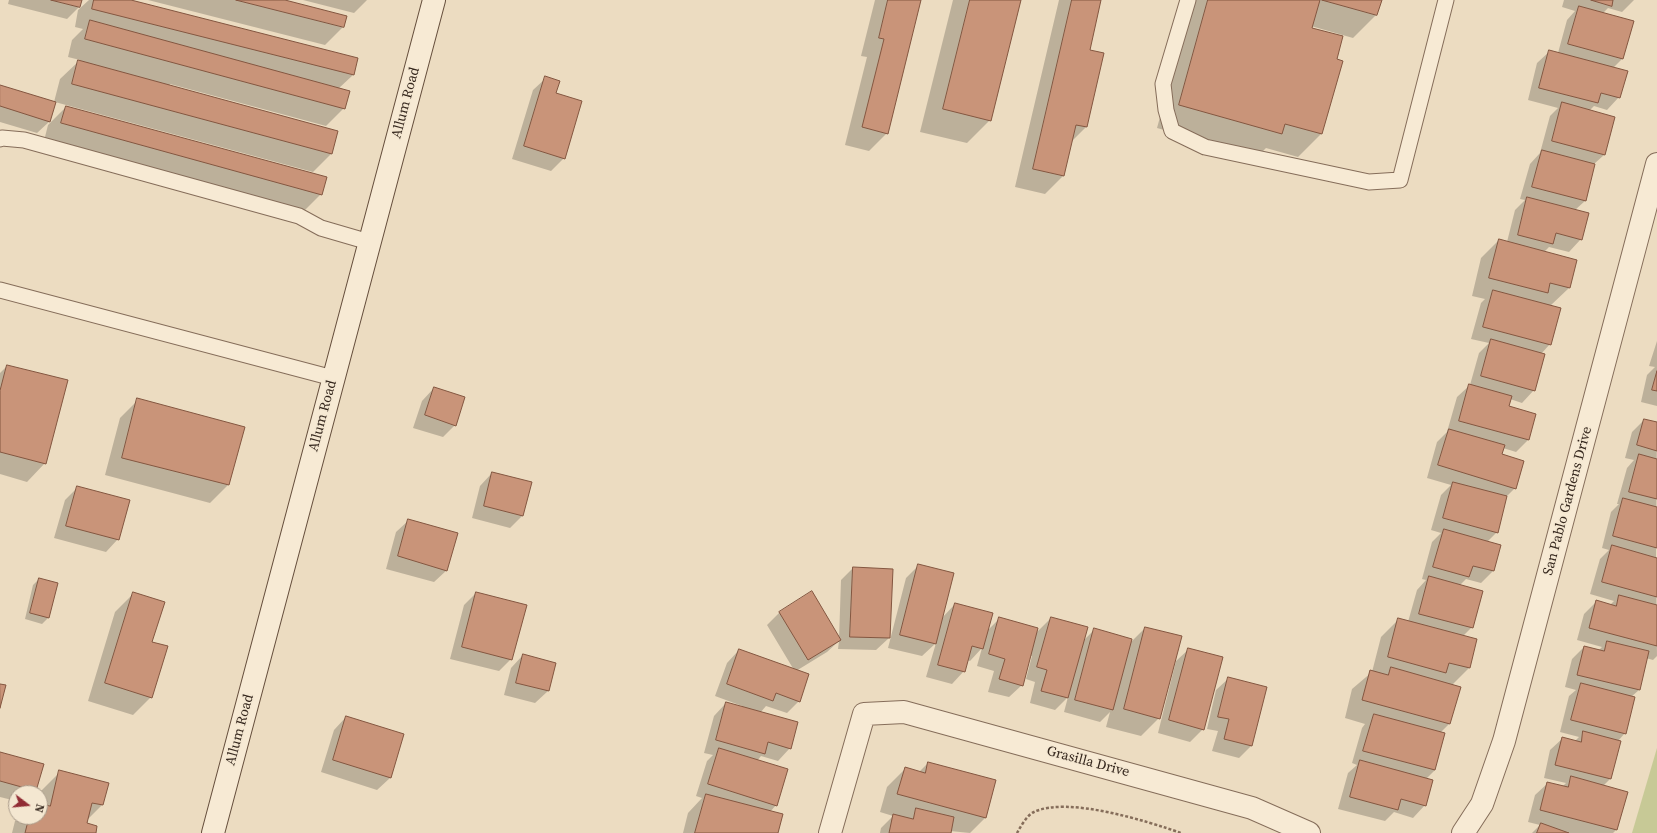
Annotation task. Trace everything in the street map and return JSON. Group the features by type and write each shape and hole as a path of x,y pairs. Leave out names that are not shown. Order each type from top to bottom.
{"street":[{"name":"Allum Road","path":"213,833 434,0"},
{"name":"San Pablo Gardens Drive","path":"1463,833 1482,804 1504,741 1657,164"},
{"name":"Grasilla Drive","path":"830,833 864,714 904,712 1252,808 1308,833"}],"lane":[{"path":"1188,0 1163,84 1166,110 1172,131 1205,147 1369,182 1400,180 1446,0"},
{"path":"0,139 24,140 299,216 321,228 369,242"},
{"path":"0,290 333,378"}],"path":[{"path":"1017,833 1032,812 1047,807 1061,806 1108,812 1181,833"}],"green space":[{"path":"1657,748 1657,833 1632,833"}],"building":[{"path":"51,0 82,0 80,7"},
{"path":"94,0 131,0 358,58 354,75 92,9"},
{"path":"236,0 285,0 347,16 344,27"},
{"path":"888,0 921,0 888,134 862,127 884,39 879,38"},
{"path":"970,0 1021,0 991,121 943,109"},
{"path":"1072,0 1101,0 1090,50 1104,53 1087,127 1076,125 1064,176 1033,169"},
{"path":"1208,0 1320,0 1312,28 1343,36 1337,59 1343,61 1322,134 1285,124 1282,134 1179,105"},
{"path":"1322,0 1382,0 1377,15"},
{"path":"1591,0 1613,0 1612,6"},
{"path":"1579,6 1634,21 1623,59 1568,44"},
{"path":"90,20 350,91 345,109 85,39"},
{"path":"1549,50 1628,71 1620,98 1601,93 1598,103 1539,88"},
{"path":"78,60 338,131 332,154 72,84"},
{"path":"545,76 560,81 556,93 582,101 565,159 524,146"},
{"path":"0,85 56,102 50,122 0,106"},
{"path":"1562,102 1615,117 1605,155 1552,141"},
{"path":"66,106 327,177 322,195 61,123"},
{"path":"1542,150 1595,164 1586,201 1532,187"},
{"path":"1527,197 1589,213 1582,240 1556,233 1553,244 1518,235"},
{"path":"1499,239 1577,260 1570,288 1550,283 1548,293 1489,278"},
{"path":"1493,290 1561,308 1551,345 1483,327"},
{"path":"1491,339 1545,354 1535,391 1481,376"},
{"path":"7,365 68,380 46,464 0,452 0,391"},
{"path":"1657,371 1657,391 1652,390"},
{"path":"1469,384 1512,396 1509,406 1536,414 1529,440 1459,421"},
{"path":"434,387 465,397 456,426 425,415"},
{"path":"137,398 245,427 229,485 122,458"},
{"path":"1644,419 1657,422 1657,451 1637,445"},
{"path":"1449,429 1505,445 1502,454 1524,461 1516,489 1438,465"},
{"path":"1639,454 1657,459 1657,499 1629,492"},
{"path":"492,472 532,482 523,516 484,506"},
{"path":"1453,482 1507,496 1498,533 1443,518"},
{"path":"77,486 130,500 119,540 66,526"},
{"path":"1623,498 1657,507 1657,548 1613,536"},
{"path":"408,519 458,533 447,571 398,556"},
{"path":"1444,529 1501,545 1494,571 1473,566 1469,577 1433,567"},
{"path":"1612,545 1657,558 1657,597 1602,582"},
{"path":"918,564 954,573 936,644 900,635"},
{"path":"853,567 893,569 890,638 850,637"},
{"path":"1429,576 1483,591 1473,628 1419,614"},
{"path":"39,578 58,583 49,618 30,613"},
{"path":"812,591 841,640 808,660 779,612"},
{"path":"133,592 165,602 152,642 168,646 152,698 105,683"},
{"path":"476,592 527,605 512,660 462,647"},
{"path":"1619,595 1657,605 1657,646 1589,628 1596,600 1616,606"},
{"path":"955,603 993,613 983,649 972,646 965,672 938,665"},
{"path":"999,617 1038,628 1023,686 999,679 1005,659 989,654"},
{"path":"1051,617 1088,627 1068,698 1041,691 1047,670 1037,667"},
{"path":"1398,618 1477,639 1470,668 1449,663 1446,673 1388,657"},
{"path":"1145,627 1182,636 1160,719 1124,709"},
{"path":"1094,628 1132,639 1113,710 1075,700"},
{"path":"1607,641 1649,651 1640,690 1577,675 1584,646 1604,651"},
{"path":"1188,648 1223,657 1204,730 1169,720"},
{"path":"739,649 809,674 800,702 776,693 773,701 727,684"},
{"path":"523,654 556,663 549,691 516,683"},
{"path":"1391,667 1461,687 1450,724 1362,700 1370,670 1388,675"},
{"path":"1228,677 1267,687 1252,746 1224,739 1229,719 1218,717"},
{"path":"1581,683 1635,697 1626,734 1571,720"},
{"path":"0,684 6,685 0,708"},
{"path":"726,702 798,722 791,749 768,742 765,754 716,740"},
{"path":"1374,714 1445,733 1435,770 1363,751"},
{"path":"346,716 404,734 391,778 333,760"},
{"path":"1583,731 1621,741 1611,779 1555,765 1562,737 1581,742"},
{"path":"719,748 788,769 777,806 708,784"},
{"path":"0,752 44,764 38,785 14,785 0,781"},
{"path":"1360,760 1433,780 1426,806 1401,799 1398,810 1350,797"},
{"path":"928,762 996,780 986,818 897,794 905,767 925,773"},
{"path":"59,770 109,783 103,805 92,803 87,823 97,826 96,833 25,833 27,825 48,825 48,806 50,806"},
{"path":"1571,776 1628,792 1617,830 1540,810 1547,782 1568,787"},
{"path":"706,794 783,814 778,833 695,833"},
{"path":"916,808 954,817 951,833 889,833 893,814 913,819"},
{"path":"1541,823 1569,833 1537,833"}]}
